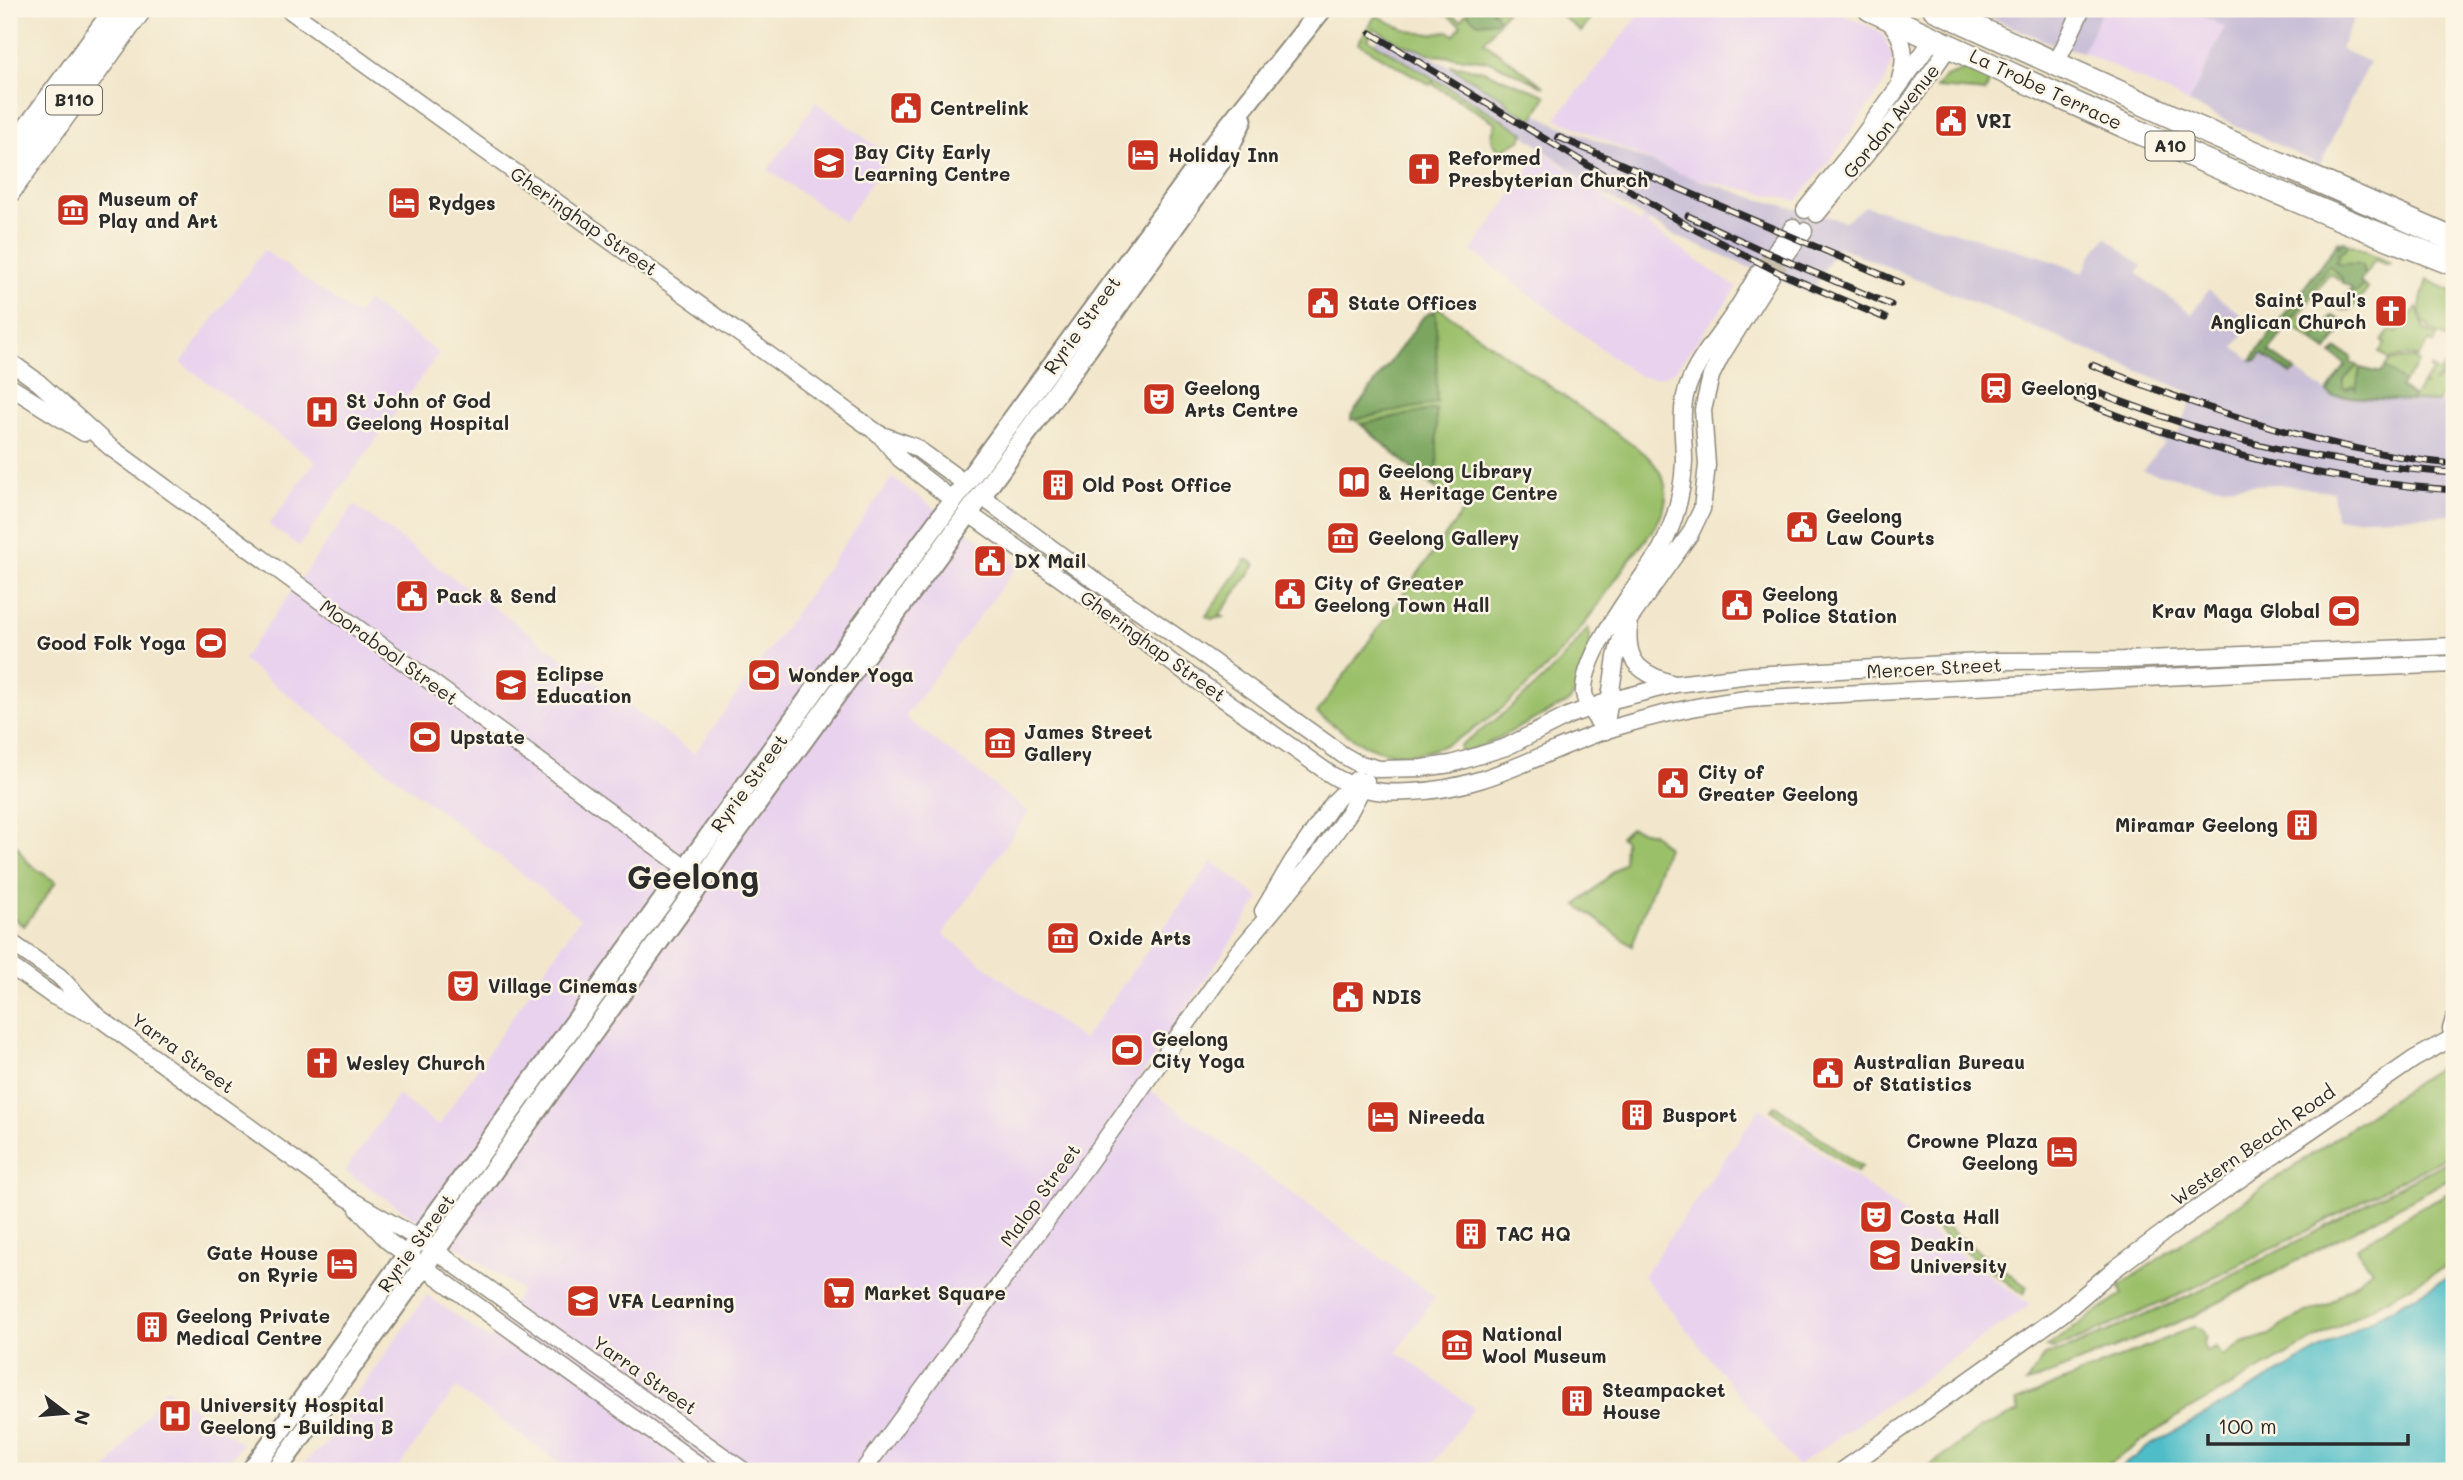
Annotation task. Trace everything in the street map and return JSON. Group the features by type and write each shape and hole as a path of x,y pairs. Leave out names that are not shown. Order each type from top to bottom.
{"highway":[{"name":"B110","path":"9,155 117,9"},
{"name":"B110","path":"9,191 140,9"},
{"name":"La Trobe Terrace","path":"1877,12 2297,202 2454,264"},
{"name":"La Trobe Terrace","path":"1944,13 2454,240"},
{"name":"Gordon Avenue","path":"1942,42 1944,13"},
{"path":"2045,88 2056,64"}],"main road":[{"name":"Ryrie Street","path":"251,1471 687,869 974,490 1211,148 1322,9"},
{"name":"Ryrie Street","path":"276,1471 703,880 961,507"},
{"name":"Moorabool Street","path":"687,869 703,880"}],"street":[{"name":"Gheringhap Street","path":"288,9 879,434 900,459 961,507 1098,605 1171,662 1329,774 1380,793 1437,790"},
{"path":"2056,64 2082,9"},
{"path":"1877,12 1896,28 1904,45 1902,73 1895,91"},
{"name":"Gordon Avenue","path":"1816,208 1895,91 1942,42"},
{"name":"Gordon Avenue","path":"1816,208 1913,98 1942,42"},
{"name":"Gordon Avenue","path":"1816,208 1866,132"},
{"path":"1730,320 1760,271"},
{"path":"1771,276 1714,369 1703,410 1707,453 1703,501 1697,523 1634,611 1620,636 1605,731 1589,708 1584,689 1596,648 1661,549 1673,524 1682,483 1682,427 1691,378 1707,350 1730,320 1771,276"},
{"name":"Moorabool Street","path":"9,361 38,382 110,447 687,869"},
{"name":"Moorabool Street","path":"9,386 99,443 110,447"},
{"path":"1682,427 1705,435"},
{"name":"Gheringhap Street","path":"879,434 915,447 1093,579 1349,759 1378,769 1433,767"},
{"path":"1683,448 1707,453"},
{"path":"1634,611 1629,625 1628,642 1634,662 1651,676 1676,684"},
{"name":"Mercer Street","path":"1433,767 1498,751 1609,701 1676,684 1751,675 1893,666 2123,660 2454,646"},
{"path":"2380,649 2381,666"},
{"path":"2030,661 2037,684"},
{"path":"2013,685 2030,661"},
{"name":"Mercer Street","path":"1437,790 1498,775 1605,731 1723,702 1775,697 2454,664"},
{"path":"1878,692 1887,682 1893,666"},
{"path":"1822,670 1823,695"},
{"path":"1252,718 1265,699"},
{"path":"1433,767 1437,790"},
{"name":"Malop Street","path":"863,1471 1073,1185 1247,940 1292,862 1363,775 1378,769"},
{"name":"Yarra Street","path":"9,941 59,976 98,1017 413,1247 744,1471"},
{"name":"Yarra Street","path":"9,965 53,996 98,1017"},
{"path":"2454,1019 2451,1029 2454,1040"},
{"name":"Western Beach Road","path":"1842,1471 2083,1298 2112,1271 2175,1224 2414,1059 2454,1040"},
{"name":"Yarra Street","path":"430,1259 707,1471"}],"shaded area":[{"path":"1644,9 1830,9 1875,29 1884,36 1892,56 1884,84 1837,151 1797,201 1680,175 1647,225 1737,288 1676,369 1665,376 1654,378 1642,377 1631,371 1472,251 1542,150 1639,223 1673,171 1556,118"},
{"path":"1969,9 2103,9 2083,52 2056,45"},
{"path":"2103,9 2187,9 2225,27 2189,103 2083,52"},
{"path":"2187,9 2358,9 2340,49 2369,62 2320,165 2189,103 2225,27"},
{"path":"1384,32 1556,124 1681,174 1758,199 1845,221 1865,206 2040,256 2083,273 2091,256 2106,237 2142,266 2137,273 2192,314 2208,290 2241,314 2242,325 2247,329 2234,347 2251,360 2261,346 2333,396 2454,403 2454,515 2336,519 2333,492 2279,484 2220,486 2143,471 2165,444 2148,436 2150,431 2176,439 2194,394 1837,246 1812,294 1676,236 1600,192 1531,140 1374,44"},
{"name":"Bay City Early Learning Centre","path":"816,102 890,156 844,222 768,170"},
{"name":"St John of God Geelong Hospital","path":"264,250 356,315 367,301 439,353 299,546 269,525 315,461 181,363"},
{"path":"892,478 1017,566 905,717 1029,812 943,934 1083,1040 1212,861 1260,898 1138,1081 1435,1297 1397,1352 1474,1408 1428,1471 570,1471 456,1388 396,1471 297,1471 314,1453 324,1447 350,1404 427,1295 490,1340 521,1290 345,1171 398,1095 438,1126 580,918 242,660 354,505 694,754"},
{"path":"1760,1108 2030,1305 1797,1466 1643,1276"},
{"name":"University Hospital Geelong - Building B","path":"166,1388 242,1444 222,1471 106,1471"}],"green space":[{"path":"1438,9 1447,9 1461,20 1469,9 1508,9 1484,42 1545,87 1489,61 1434,55 1400,43 1374,28 1368,39 1524,133 1521,139 1501,151 1494,145 1492,138 1496,123 1434,85 1433,81 1430,85 1358,43 1376,15 1410,31 1429,34 1448,31 1454,35 1461,25"},
{"path":"1469,9 1491,9 1499,18 1496,21 1478,23 1468,15"},
{"path":"1554,9 1596,9 1581,32"},
{"path":"1450,65 1481,70 1546,96 1533,119 1511,108 1503,98"},
{"path":"1964,70 1990,81 1985,92 1936,88 1946,77"},
{"path":"2344,241 2390,263 2387,265 2375,260 2360,282 2368,289 2351,310 2340,308 2352,288 2329,273 2298,317 2320,334 2332,316 2342,321 2340,333 2327,351 2289,323 2268,352 2261,346 2338,242"},
{"path":"2344,241 2348,246 2338,253 2339,258 2335,262 2362,265 2364,276 2360,282 2363,285 2357,292 2348,293 2352,288 2342,282 2342,278 2329,265 2269,352 2296,371 2291,374 2262,354 2257,360 2251,360 2338,242 2339,247"},
{"path":"2427,280 2454,292 2454,324 2447,339 2429,328 2421,316 2421,300"},
{"path":"2417,307 2424,329 2437,337 2434,344 2430,341 2419,358 2411,355 2389,359 2379,352 2385,344 2382,341 2391,329 2397,333"},
{"path":"1439,308 1644,453 1662,477 1666,488 1665,503 1658,522 1584,625 1546,668 1505,706 1483,723 1438,748 1418,753 1388,753 1363,744 1317,713 1464,510 1434,488 1351,416 1424,316"},
{"path":"1434,311 1437,403 1351,420 1351,416 1424,316"},
{"path":"2332,316 2342,321 2343,326 2327,351 2313,341 2316,331 2321,334"},
{"path":"2337,349 2352,357 2350,361 2360,368 2381,373 2389,361 2414,358 2419,362 2400,387 2413,397 2422,385 2426,386 2423,384 2432,372 2431,367 2439,373 2445,365 2448,367 2433,383 2441,378 2449,367 2454,370 2454,377 2437,402 2333,396 2327,392 2346,365 2332,354"},
{"path":"2337,349 2352,357 2350,361 2357,366 2343,381 2343,388 2353,386 2356,389 2360,368 2381,373 2385,367 2404,382 2400,387 2412,396 2411,401 2333,396 2327,392 2346,365 2332,354"},
{"path":"1436,409 1438,483 1434,488 1361,424"},
{"path":"1247,559 1256,565 1220,614 1224,617 1211,619 1206,616"},
{"path":"1588,628 1591,645 1576,691 1570,701 1485,745 1460,753 1460,745 1496,720 1529,692 1560,662"},
{"path":"1630,828 1652,833 1667,847 1632,946 1577,905 1624,862 1625,841 1620,837"},
{"path":"9,838 30,864 56,882 24,926 9,915"},
{"path":"2454,1057 2454,1154 2177,1296 2070,1343 2047,1347 2123,1294 2119,1286"},
{"path":"1775,1105 1861,1167 1857,1172 1771,1110"},
{"path":"2454,1158 2454,1177 2193,1316 2026,1384 2044,1355 2070,1348 2196,1293"},
{"path":"2454,1190 2454,1262 2186,1411 2098,1471 1923,1471 1981,1428 2019,1412 2016,1401 2195,1326 2202,1330 2206,1337 2203,1344 2206,1352 2216,1348 2223,1356 2243,1343 2269,1335 2294,1318 2327,1305 2372,1270 2356,1248 2410,1213"},
{"path":"1942,1224 2027,1287 2023,1294 1938,1231"}],"water":[{"path":"2454,1274 2454,1471 2116,1471 2149,1446"}],"tunnel":[{"path":"1760,271 1776,250"},
{"path":"1771,276 1786,255"}],"railway":[{"path":"1371,33 1688,226 1780,273 1885,318"},
{"path":"1558,137 1901,283"},
{"path":"1688,216 1891,305"},
{"path":"2092,365 2184,400 2277,429 2340,445 2445,463"},
{"path":"2083,387 2188,425 2252,443 2352,462 2454,473"},
{"path":"2077,399 2168,434 2262,461 2358,480 2454,490"}],"place":[{"name":"Centrelink","path":"906,108"},
{"name":"VRI","path":"1951,121"},
{"name":"Holiday Inn","path":"1143,155"},
{"name":"Bay City Early Learning Centre","path":"829,163"},
{"name":"Reformed Presbyterian Church","path":"1424,169"},
{"name":"Rydges","path":"404,203"},
{"name":"Museum of Play and Art","path":"73,210"},
{"name":"State Offices","path":"1323,303"},
{"name":"Saint Paul's Anglican Church","path":"2391,311"},
{"name":"Geelong","path":"1996,388"},
{"name":"Geelong Arts Centre","path":"1159,399"},
{"name":"St John of God Geelong Hospital","path":"322,412"},
{"name":"Geelong Library & Heritage Centre","path":"1354,482"},
{"name":"Old Post Office","path":"1058,485"},
{"name":"Geelong Law Courts","path":"1802,527"},
{"name":"Geelong Gallery","path":"1343,538"},
{"name":"DX Mail","path":"990,561"},
{"name":"City of Greater Geelong Town Hall","path":"1290,594"},
{"name":"Pack & Send","path":"412,596"},
{"name":"Geelong Police Station","path":"1737,605"},
{"name":"Krav Maga Global","path":"2344,611"},
{"name":"Good Folk Yoga","path":"211,643"},
{"name":"Wonder Yoga","path":"764,675"},
{"name":"Eclipse Education","path":"511,685"},
{"name":"Upstate","path":"425,737"},
{"name":"James Street Gallery","path":"1000,743"},
{"name":"City of Greater Geelong","path":"1673,783"},
{"name":"Miramar Geelong","path":"2302,825"},
{"name":"Oxide Arts","path":"1063,938"},
{"name":"Village Cinemas","path":"463,986"},
{"name":"NDIS","path":"1348,997"},
{"name":"Geelong City Yoga","path":"1127,1050"},
{"name":"Wesley Church","path":"322,1063"},
{"name":"Australian Bureau of Statistics","path":"1828,1073"},
{"name":"Busport","path":"1637,1115"},
{"name":"Nireeda","path":"1383,1117"},
{"name":"Crowne Plaza Geelong","path":"2062,1152"},
{"name":"Costa Hall","path":"1876,1217"},
{"name":"TAC HQ","path":"1471,1234"},
{"name":"Deakin University","path":"1885,1255"},
{"name":"Gate House on Ryrie","path":"342,1264"},
{"name":"Market Square","path":"839,1293"},
{"name":"VFA Learning","path":"583,1301"},
{"name":"Geelong Private Medical Centre","path":"152,1327"},
{"name":"National Wool Museum","path":"1457,1345"},
{"name":"Steampacket House","path":"1577,1401"},
{"name":"University Hospital Geelong - Building B","path":"175,1416"}],"district":[{"name":"Geelong","path":"693,877"}]}
